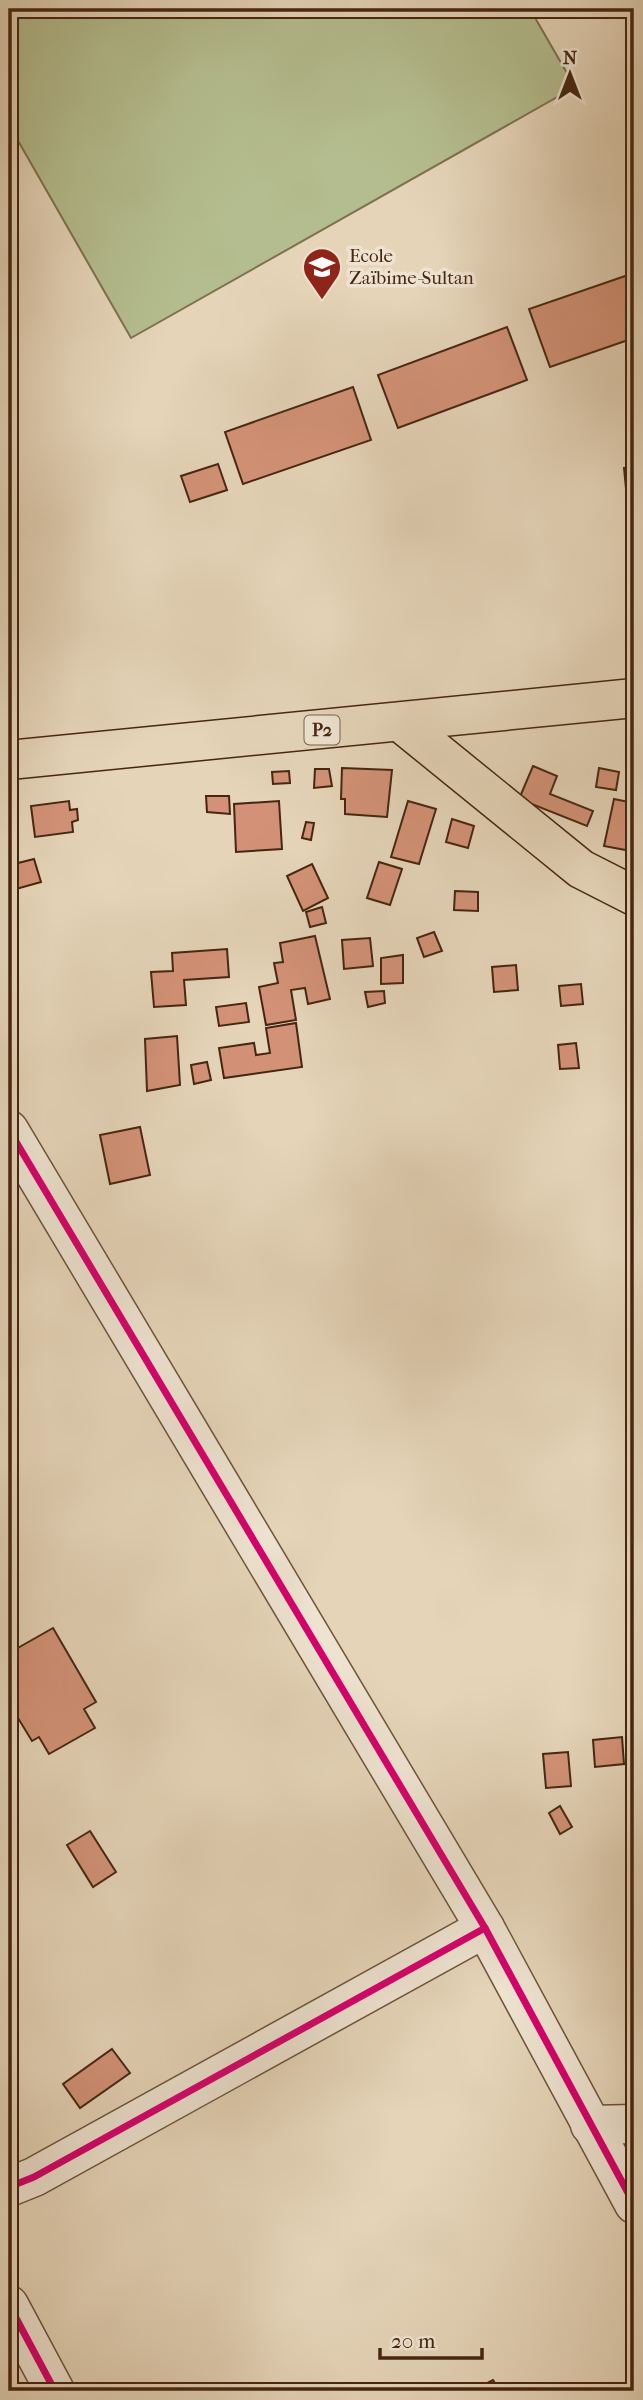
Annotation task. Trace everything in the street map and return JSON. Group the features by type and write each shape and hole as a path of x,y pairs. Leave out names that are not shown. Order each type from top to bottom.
{"main road":[{"name":"P2","path":"9,760 634,698"},
{"path":"400,722 582,869 634,896"}],"street":[{"path":"9,1130 485,1928 634,2204"},
{"path":"9,2187 47,2171 485,1928"},
{"path":"590,2125 634,2124"},
{"path":"9,2305 55,2391"}],"green space":[{"path":"9,9 530,9 575,87 131,338 9,125"}],"building":[{"path":"634,273 634,338 550,367 529,309"},
{"path":"507,327 527,380 398,428 378,375"},
{"path":"353,387 371,440 243,484 225,432"},
{"path":"218,464 227,490 190,502 181,476"},
{"path":"634,467 634,530 630,530 624,468"},
{"path":"533,766 557,776 550,794 593,811 587,826 519,799"},
{"path":"342,768 392,770 387,817 345,814 345,799 341,799"},
{"path":"599,768 619,772 616,790 596,787"},
{"path":"315,769 329,769 332,786 314,788"},
{"path":"289,771 290,783 273,784 272,772"},
{"path":"206,796 229,796 230,814 207,812"},
{"path":"614,799 634,803 634,838 631,851 604,846"},
{"path":"69,801 70,810 77,809 78,820 72,822 73,832 35,837 31,806"},
{"path":"279,801 282,849 236,852 234,804"},
{"path":"408,801 436,809 419,864 391,857"},
{"path":"452,819 474,826 468,848 446,842"},
{"path":"306,822 314,823 311,840 302,838"},
{"path":"9,848 14,864 34,859 41,882 9,891"},
{"path":"379,862 402,869 390,905 367,898"},
{"path":"312,864 328,898 303,911 287,876"},
{"path":"455,891 478,892 478,911 454,910"},
{"path":"322,907 326,923 310,927 306,912"},
{"path":"434,932 442,951 424,957 417,938"},
{"path":"315,936 330,999 308,1004 305,988 291,990 296,1020 266,1025 259,987 278,983 274,963 283,962 280,943"},
{"path":"370,938 373,966 344,969 342,940"},
{"path":"227,949 229,977 184,980 186,1005 154,1007 151,972 173,971 172,953"},
{"path":"403,955 403,983 381,984 381,958"},
{"path":"516,965 518,990 494,992 492,967"},
{"path":"581,984 583,1004 561,1006 559,986"},
{"path":"384,991 385,1003 368,1007 365,992"},
{"path":"246,1003 249,1022 219,1026 216,1007"},
{"path":"296,1023 302,1067 224,1078 219,1048 254,1043 256,1055 270,1053 266,1028"},
{"path":"177,1036 180,1085 147,1091 145,1039"},
{"path":"576,1043 579,1068 560,1069 558,1045"},
{"path":"207,1062 211,1080 194,1084 191,1065"},
{"path":"140,1127 150,1175 110,1184 100,1135"},
{"path":"53,1628 96,1702 84,1709 95,1728 49,1754 39,1737 32,1741 18,1718 9,1723 9,1653"},
{"path":"622,1737 624,1764 595,1767 593,1740"},
{"path":"568,1752 571,1786 546,1788 543,1754"},
{"path":"560,1806 572,1827 560,1834 549,1813"},
{"path":"90,1831 116,1872 93,1887 67,1845"},
{"path":"112,2049 130,2073 80,2108 63,2084"},
{"path":"493,2380 500,2391 472,2391"}],"cycle path":[{"path":"9,1130 485,1928 634,2204"},
{"path":"9,2187 34,2177 485,1928"},
{"path":"9,2305 55,2391"}],"place":[{"name":"Ecole Zaïbime-Sultan","path":"322,301"}]}
